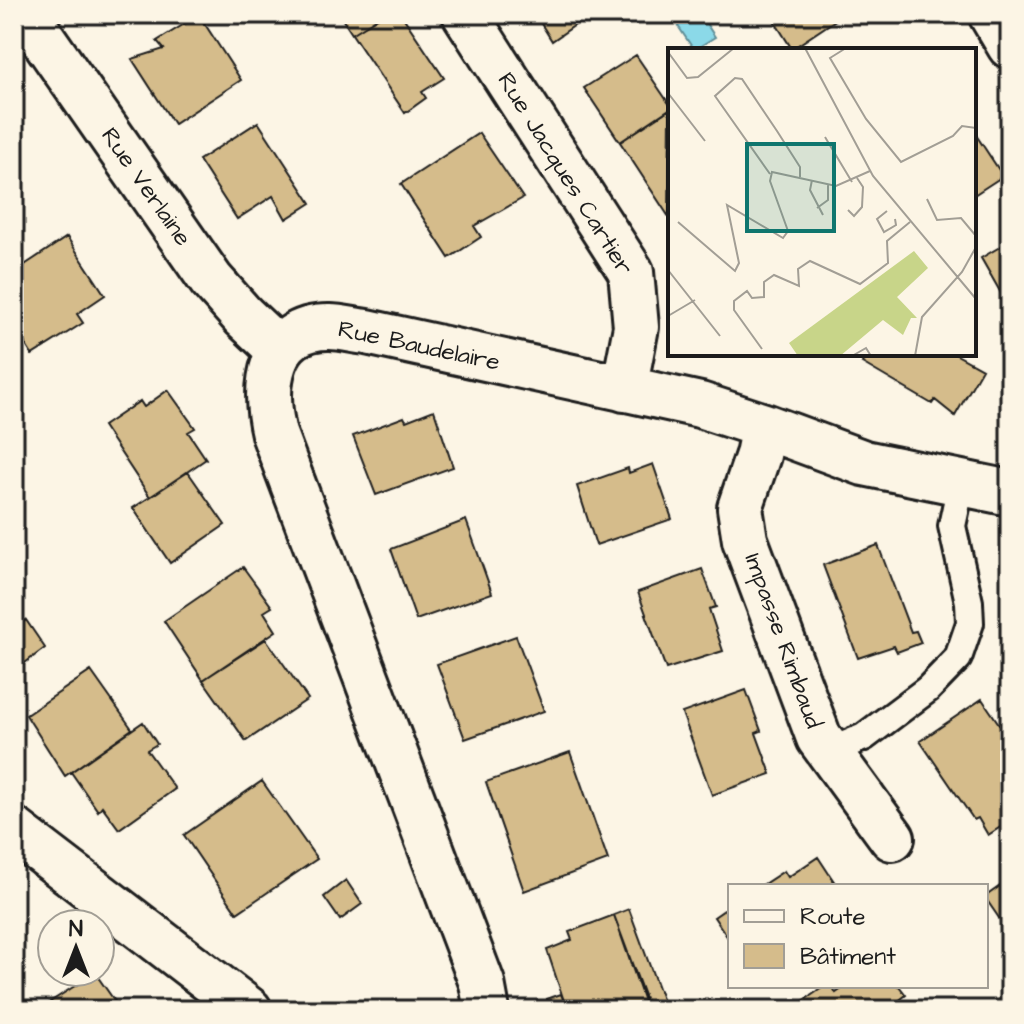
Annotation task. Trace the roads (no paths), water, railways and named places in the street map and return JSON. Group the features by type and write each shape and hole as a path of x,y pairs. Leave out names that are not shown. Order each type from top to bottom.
{"street":[{"name":"Rue Verlaine","path":"26,14 211,280 279,350"},
{"name":"Rue Jacques Cartier","path":"465,14 631,272 636,327 624,389"},
{"path":"991,14 1010,46"},
{"name":"Rue Baudelaire","path":"279,350 298,334 327,327 382,336 700,405 864,463 1010,493"},
{"path":"279,350 269,375 267,405 274,434 482,983 487,1010"},
{"name":"Impasse Rimbaud","path":"764,426 740,508 745,540 819,738 892,838"},
{"path":"14,830 249,1010"}],"lane":[{"path":"828,752 864,737 928,689 958,658 970,623 969,602 952,526 961,484"}],"water":[{"path":"670,14 700,14 715,37 693,48"}]}
